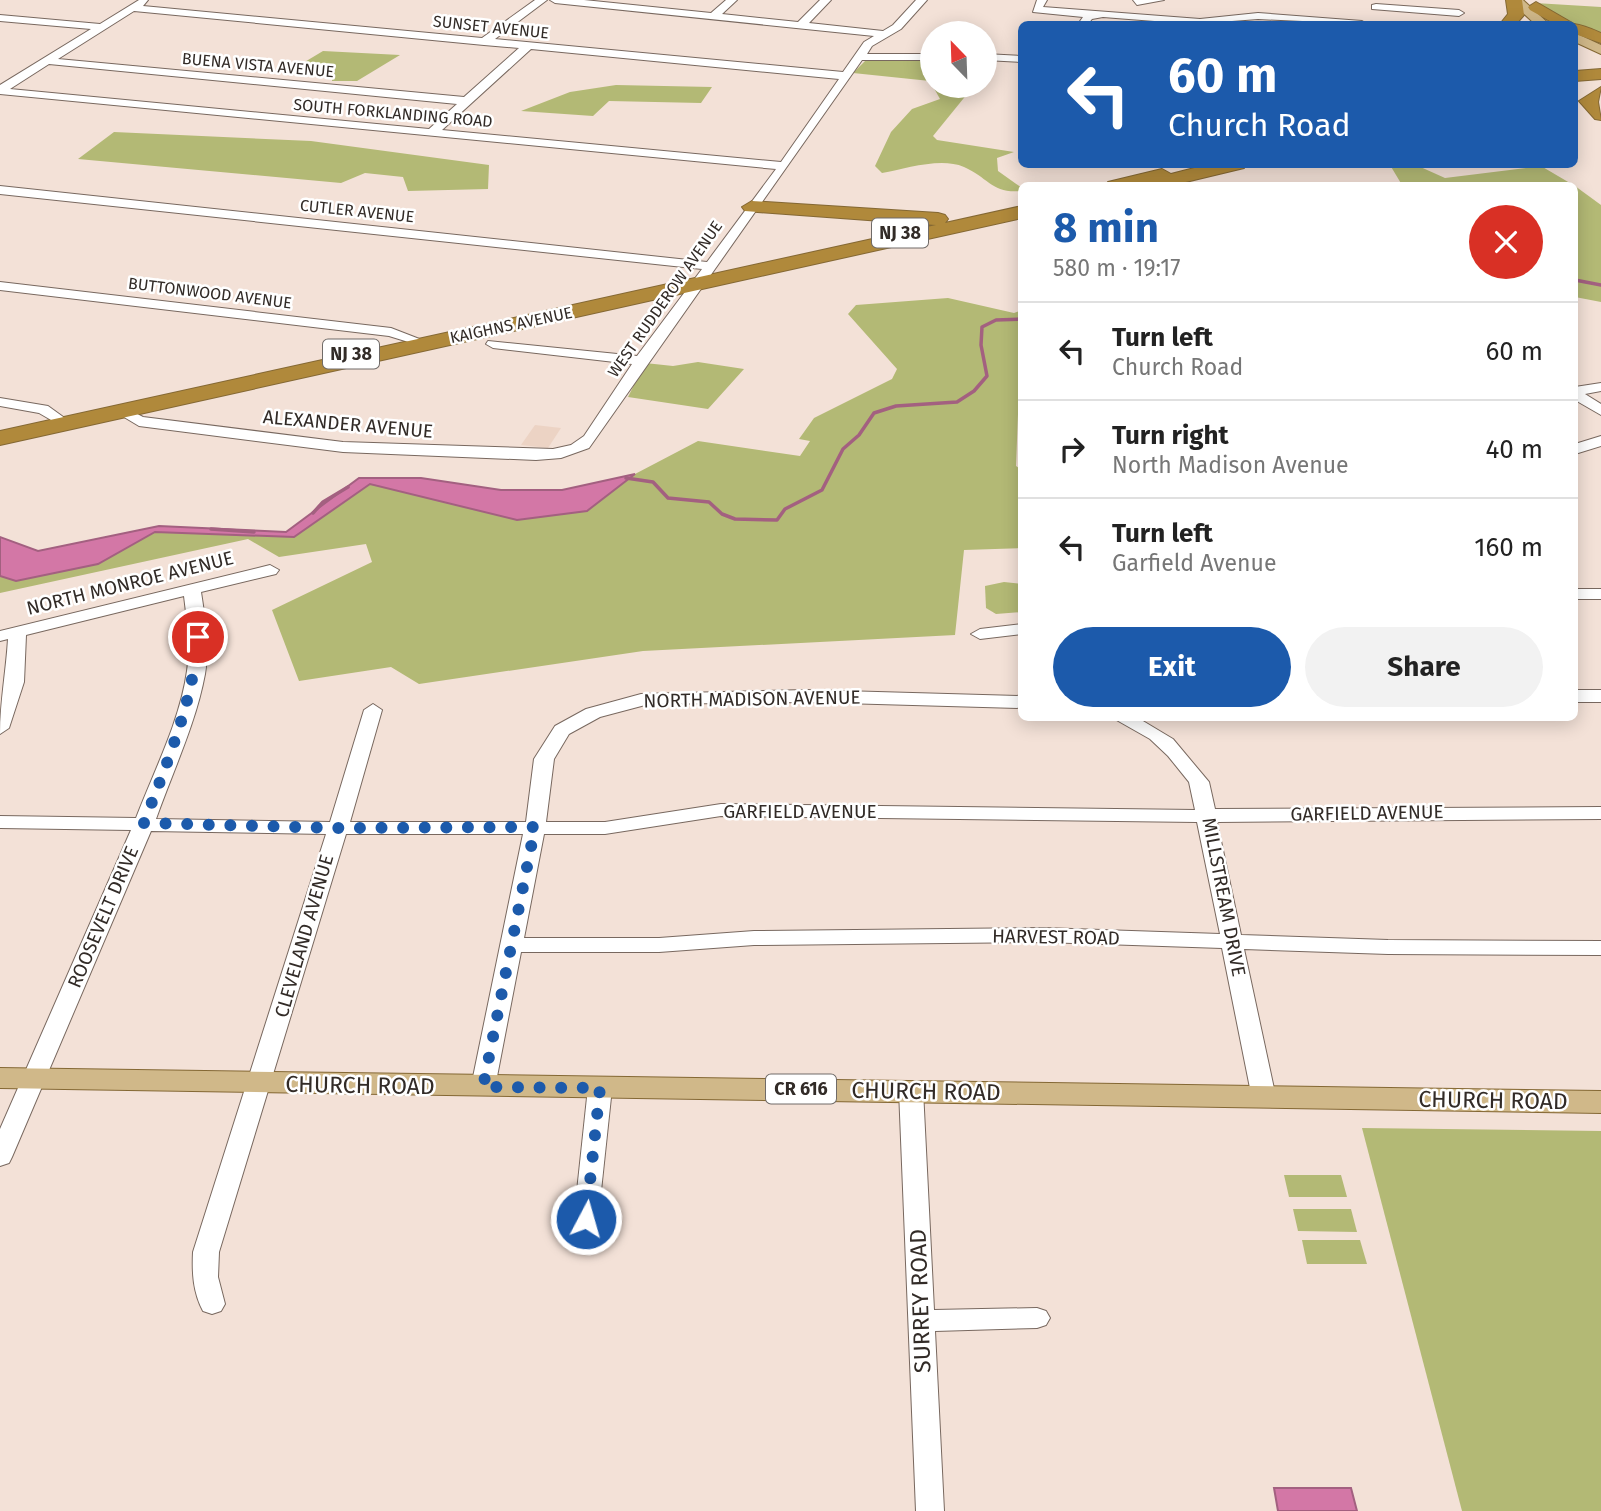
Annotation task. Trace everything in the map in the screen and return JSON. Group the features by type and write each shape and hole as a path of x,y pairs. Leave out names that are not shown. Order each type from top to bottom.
{"highway":[{"path":"1511,21 1516,15 1515,0"},
{"path":"1533,4 1561,21"},
{"path":"1578,30 1601,38"},
{"path":"1578,51 1601,58"},
{"path":"1578,76 1601,76"},
{"path":"1578,83 1601,76"},
{"path":"1578,89 1601,84"},
{"path":"1601,92 1588,102 1590,107 1601,115"},
{"path":"1578,117 1601,122"},
{"path":"1132,182 1193,168"},
{"path":"1159,182 1220,168"},
{"path":"752,207 903,219 981,215"},
{"name":"KAIGHNS AVENUE","path":"0,431 1018,207"},
{"name":"KAIGHNS AVENUE","path":"0,439 381,354 703,276 1018,213"},
{"path":"381,354 453,344 494,344"}],"main road":[{"path":"1515,0 1539,21"},
{"path":"1533,4 1551,21"},
{"path":"1578,38 1601,50"},
{"path":"1578,46 1601,58"},
{"name":"CHURCH ROAD","path":"0,1079 1601,1102"}],"street":[{"path":"2,87 145,0"},
{"path":"484,42 542,0"},
{"path":"555,0 883,34"},
{"path":"628,8 637,0"},
{"path":"713,17 732,0"},
{"path":"800,26 827,0"},
{"name":"WEST RUDDEROW AVENUE","path":"575,449 590,439 641,361 784,166 870,42 897,27 922,0"},
{"path":"1054,11 1061,0"},
{"path":"1132,16 1138,1 1159,0"},
{"path":"1269,16 1272,0"},
{"path":"1367,21 1374,16 1377,4 1459,13"},
{"path":"1040,5 1054,11 1189,21"},
{"name":"SUNSET AVENUE","path":"132,8 846,76"},
{"path":"1204,21 1240,13 1328,21"},
{"path":"1085,21 1087,17 1098,15"},
{"path":"0,18 100,27"},
{"path":"431,133 528,46"},
{"path":"859,57 920,57"},
{"path":"998,58 1018,59"},
{"name":"BUENA VISTA AVENUE","path":"47,61 466,101"},
{"name":"SOUTH FORKLANDING ROAD","path":"2,87 431,133 784,166"},
{"name":"CUTLER AVENUE","path":"0,190 703,276"},
{"name":"BUTTONWOOD AVENUE","path":"0,286 391,332 415,340"},
{"path":"494,344 641,361"},
{"path":"1578,391 1601,387"},
{"path":"1578,394 1601,410"},
{"path":"0,402 43,409 58,419"},
{"name":"ALEXANDER AVENUE","path":"122,411 139,421 342,447 528,455 556,454 575,449"},
{"path":"1578,448 1601,441"},
{"name":"NORTH MONROE AVENUE","path":"8,634 270,570"},
{"name":"ROOSEVELT DRIVE","path":"0,1157 144,823 186,712 196,672 198,637 192,590"},
{"path":"1578,594 1601,594"},
{"path":"980,634 1018,629"},
{"path":"0,728 15,682 8,634"},
{"name":"NORTH MADISON AVENUE","path":"483,1087 535,827 544,759 562,730 593,713 648,698 807,696 1018,702"},
{"path":"1578,696 1601,696"},
{"name":"CLEVELAND AVENUE","path":"212,1304 205,1277 206,1252 373,710"},
{"name":"MILLSTREAM DRIVE","path":"1138,721 1176,751 1199,782 1208,815 1264,1098"},
{"name":"GARFIELD AVENUE","path":"0,822 336,828 605,828 722,810 1208,815 1601,813"},
{"name":"HARVEST ROAD","path":"511,945 659,945 754,938 1043,935 1233,942 1601,948"},
{"path":"586,1219 600,1088"},
{"name":"SURREY ROAD","path":"911,1090 930,1511"},
{"path":"921,1321 1037,1318"}],"shaded area":[{"path":"535,425 561,428 548,448 521,445"},
{"path":"635,474 587,511 517,520 370,484 294,537 155,532 98,564 16,581 0,576 0,537 38,551 159,526 286,532 359,478 421,478 501,490 562,490"},
{"path":"1274,1488 1351,1488 1357,1511 1278,1511"}],"green space":[{"path":"1535,3 1601,7 1601,35 1578,27 1578,21 1560,20"},
{"path":"323,51 400,55 357,81 332,81 332,72 298,66"},
{"path":"867,59 920,60 920,80 853,73"},
{"path":"616,85 712,87 701,103 609,101 593,116 521,111 570,92"},
{"path":"964,98 933,136 937,140 1014,152 997,158 998,171 1018,185 1018,191 997,188 972,171 955,164 923,165 882,173 875,166 891,132 912,109 940,99"},
{"path":"114,132 311,141 489,165 488,189 408,191 403,177 365,173 341,183 78,159"},
{"path":"1392,168 1423,168 1445,178 1544,168 1568,182 1400,182"},
{"path":"1578,188 1601,205 1601,302 1578,298"},
{"path":"948,298 1014,313 1018,312 1018,548 964,550 955,635 643,651 419,684 391,667 299,681 272,610 372,562 366,544 279,557 248,539 0,593 0,576 16,581 98,564 155,532 294,537 370,484 517,520 587,511 635,474 698,441 800,456 810,441 799,439 814,418 892,379 897,369 848,314 856,305"},
{"path":"698,362 744,369 708,409 628,397 645,363 673,366"},
{"path":"1004,582 1018,584 1018,612 996,614 986,608 985,586"},
{"path":"1362,1128 1601,1131 1601,1511 1462,1511"},
{"path":"1284,1175 1341,1175 1347,1197 1289,1197"},
{"path":"1293,1209 1351,1209 1357,1232 1298,1231"},
{"path":"1302,1240 1360,1240 1367,1264 1307,1264"}],"waterway":[{"path":"1578,281 1601,285"},
{"path":"626,478 653,482 668,498 709,502 722,514 735,519 777,520 785,509 822,490 843,449 859,435 874,413 896,406 957,402 974,391 987,376 981,345 982,327 996,320 1018,319"},
{"path":"313,513 323,502 348,487"},
{"path":"211,529 254,532"}],"route":[{"path":"198,637 196,672 186,712 144,823 336,828 535,827 483,1087 600,1088 586,1219"}]}
